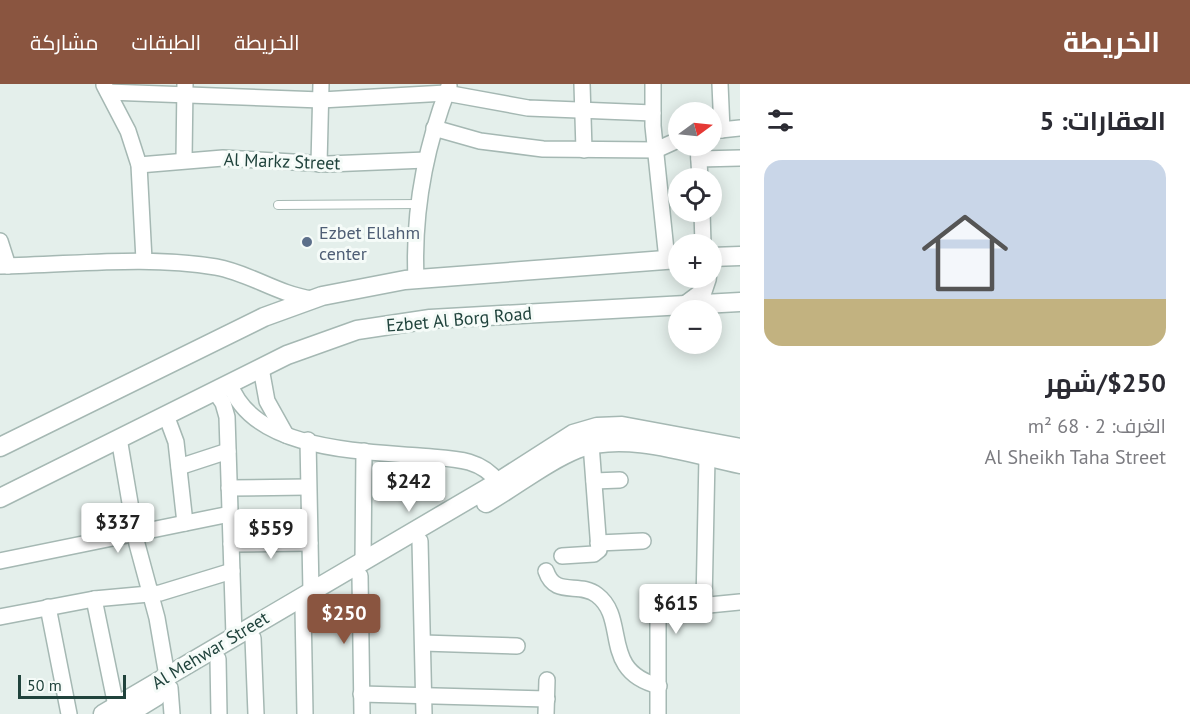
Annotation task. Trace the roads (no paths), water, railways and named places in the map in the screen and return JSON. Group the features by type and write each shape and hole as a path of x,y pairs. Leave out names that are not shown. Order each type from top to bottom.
{"street":[{"path":"320,164 321,84"},
{"path":"582,84 584,150"},
{"path":"653,84 656,150 668,234"},
{"path":"719,102 720,84"},
{"path":"144,260 139,165 128,131 106,88 185,89 321,100 448,88 514,106 583,112 653,113"},
{"path":"416,279 418,204 434,129 448,88"},
{"path":"184,160 185,89"},
{"path":"722,130 740,128"},
{"path":"434,129 511,146 584,150 656,150 668,145"},
{"path":"722,155 740,158"},
{"name":"Al Markz Street","path":"139,165 184,160 252,158 320,164 426,160"},
{"path":"0,241 4,266 144,260 231,270 281,292 312,299"},
{"path":"722,256 740,255"},
{"path":"0,447 264,317 312,299 363,286 416,279 668,260"},
{"path":"693,300 702,293 704,288"},
{"name":"Ezbet Al Borg Road","path":"722,303 740,302"},
{"name":"Ezbet Al Borg Road","path":"0,498 261,368 329,339 401,322 668,306"},
{"path":"261,368 267,401 286,435"},
{"path":"223,387 251,417 267,429 364,451 467,460 484,468 498,482"},
{"path":"223,387 228,451 234,636"},
{"path":"165,416 176,437 185,523"},
{"name":"Al Mehwar Street","path":"168,682 218,659 303,608 557,443 585,429 616,426 675,443 707,458 740,464"},
{"path":"119,438 135,533 168,682 172,714"},
{"path":"308,440 311,591"},
{"name":"Al Mehwar Street","path":"116,712 168,682 234,636 311,591 420,541 564,455 591,444 626,442 740,448"},
{"path":"562,556 594,554 599,550 591,444"},
{"path":"179,467 228,451"},
{"path":"362,714 361,569 364,451"},
{"path":"704,604 707,458"},
{"path":"594,481 620,480"},
{"path":"229,488 308,487"},
{"path":"0,561 230,514"},
{"path":"420,541 424,714"},
{"path":"598,543 643,541"},
{"path":"231,544 310,543"},
{"path":"0,617 94,599 150,594 232,571"},
{"path":"546,571 550,581 559,587 586,590 601,598 609,613 625,664 642,680 659,686"},
{"path":"94,599 116,712"},
{"path":"658,714 657,612 662,608 740,602"},
{"path":"48,607 69,714"},
{"path":"303,608 305,714"},
{"path":"253,638 256,714"},
{"path":"423,643 517,646"},
{"path":"218,659 219,714"},
{"path":"361,694 424,696 547,706 547,680"}],"lane":[{"path":"278,206 418,204"}],"place":[{"name":"Ezbet Ellahm center","path":"307,242"}]}
